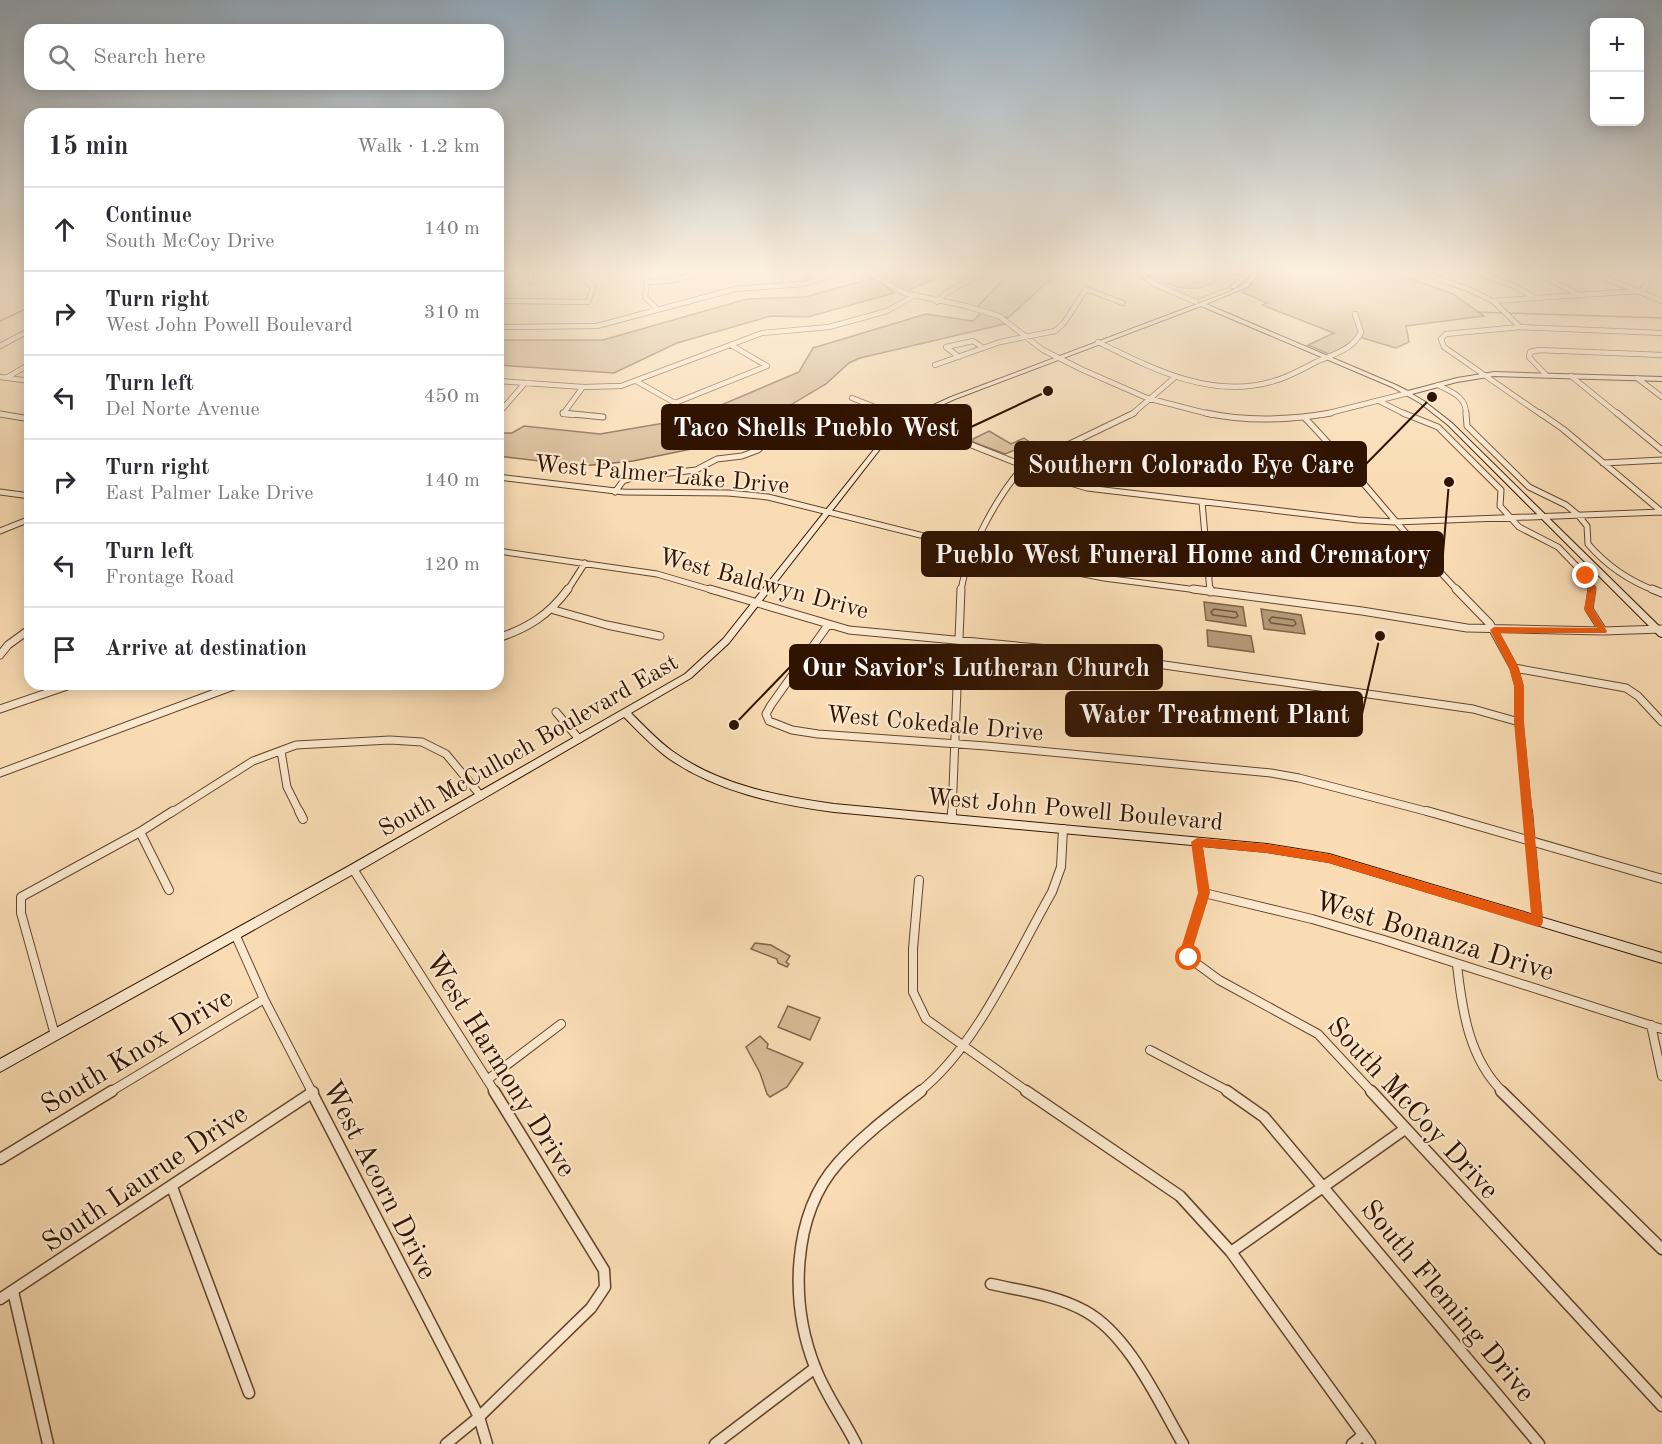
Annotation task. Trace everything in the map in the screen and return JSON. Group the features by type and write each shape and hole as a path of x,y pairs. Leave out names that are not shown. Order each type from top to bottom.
{"main road":[{"path":"1290,341 1408,393 1444,418 1660,630"},
{"name":"South McCulloch Boulevard East","path":"0,1066 674,686 704,663 726,641 886,438 907,420 935,405 1098,342"},
{"path":"1408,393 1485,375 1662,379"},
{"name":"West John Powell Boulevard","path":"625,714 676,759 734,787 773,799 800,804 1267,848 1329,858 1662,958"}],"street":[{"path":"504,381 583,387 621,386 740,341"},
{"path":"959,357 946,346 968,341"},
{"path":"971,341 981,349"},
{"path":"935,365 981,349 1013,341"},
{"path":"1031,341 1057,358 1117,388 1189,411 1233,417 1304,417 1408,393"},
{"path":"1098,342 1174,378 1214,386 1255,386 1279,380 1355,341"},
{"path":"1442,341 1444,347 1563,429 1662,512"},
{"path":"636,381 675,403 767,366 731,345"},
{"path":"1546,375 1529,357 1530,351 1662,355"},
{"path":"3,378 24,367"},
{"path":"1571,376 1662,450"},
{"path":"3,378 24,380"},
{"path":"952,819 963,577 965,566 974,548 1016,475 1024,466 1129,416 1174,378"},
{"path":"1637,378 1662,396"},
{"path":"504,407 525,383"},
{"path":"1438,385 1465,403 1464,421 1467,426 1529,487 1566,505 1578,515 1587,526 1588,544 1604,561 1629,580 1662,593"},
{"path":"583,387 563,414 603,417"},
{"path":"852,398 1024,466 1087,488 1395,522 1662,512"},
{"path":"1379,401 1435,425 1443,431 1501,490 1500,506 1509,518 1523,530 1558,547 1586,576 1592,588 1589,609 1603,631"},
{"path":"0,414 24,418"},
{"path":"615,492 623,481 635,477 696,470 717,459 742,456 758,450 774,434 802,414"},
{"path":"1304,417 1334,448 1428,561 1494,630 1514,668 1519,686 1519,722 1538,921"},
{"path":"1604,462 1662,460"},
{"name":"West Palmer Lake Drive","path":"504,478 615,492 751,495 828,511 1080,574 1467,628 1660,630"},
{"path":"0,492 24,495"},
{"path":"1202,502 1210,592"},
{"path":"0,531 24,521"},
{"name":"West Baldwyn Drive","path":"504,553 657,574 828,625 856,631 1059,650 1462,708 1519,722"},
{"path":"504,636 531,626 554,610 585,563"},
{"path":"554,610 607,625 660,636"},
{"name":"West Cokedale Drive","path":"828,625 771,705 766,714 769,721 793,729 828,735 955,746 986,746 1271,773 1430,812 1662,879"},
{"path":"0,655 8,645 24,633"},
{"path":"1514,668 1626,688 1638,696 1662,722"},
{"path":"0,709 55,690"},
{"path":"0,772 213,690"},
{"path":"556,712 579,739"},
{"path":"55,1035 21,913 21,897 140,832 253,761 296,745 390,740 422,742 446,754 481,796"},
{"path":"280,751 286,787 303,819"},
{"path":"856,1444 814,1368 802,1318 799,1289 801,1254 807,1222 816,1198 836,1165 938,1076 963,1045 1052,892 1061,867 1063,829"},
{"path":"140,832 169,890"},
{"name":"South McCoy Drive","path":"1197,842 1204,893 1187,948 1189,958 1203,971 1299,1021 1318,1034 1662,1406"},
{"name":"West Harmony Drive","path":"352,869 487,1080 604,1270 605,1287 591,1308 479,1417"},
{"path":"919,880 913,949 913,992 926,1019 1003,1075 1180,1196 1231,1252 1366,1439 1352,1444"},
{"name":"West Bonanza Drive","path":"1204,893 1353,931 1662,1029"},
{"name":"West Acorn Drive","path":"235,934 264,999 479,1417 487,1444"},
{"path":"1457,965 1467,1033 1477,1059 1494,1084 1662,1249"},
{"name":"South Knox Drive","path":"0,1159 264,999"},
{"path":"487,1080 561,1023"},
{"path":"1651,1025 1662,1076"},
{"name":"South Fleming Drive","path":"1150,1050 1239,1097 1264,1117 1539,1444"},
{"name":"South Laurue Drive","path":"0,1299 313,1092"},
{"path":"1231,1252 1405,1129"},
{"path":"172,1187 249,1393"},
{"path":"991,1284 1061,1301 1097,1318 1124,1347 1183,1444"},
{"path":"13,1291 48,1444"},
{"path":"715,1444 814,1368"},
{"path":"446,1444 479,1417"}],"shaded area":[{"path":"504,341 683,341 614,373 504,365"},
{"path":"835,341 931,341 860,358 849,363 826,384 730,441 633,461 582,466 504,457 504,433 512,433 524,426 600,434 688,419 799,372 813,348"},
{"path":"1316,341 1352,341 1331,355 1308,345"},
{"path":"1374,341 1409,341 1396,348"},
{"path":"989,431 1011,444 1024,438 1031,443 1024,446 1021,444 1018,446 1020,448 1005,454 973,442 973,439"},
{"path":"755,943 771,945 790,956 786,962 789,964 787,967 778,963 777,959 751,949"},
{"path":"788,1006 820,1018 810,1040 778,1027"},
{"path":"760,1036 768,1044 767,1048 803,1063 787,1087 770,1097 746,1047"}],"water":[{"path":"1204,602 1243,607 1246,626 1206,620"},
{"path":"1261,609 1301,615 1305,634 1264,629"},
{"path":"1207,630 1251,636 1254,652 1208,646"}],"place":[{"name":"Taco Shells Pueblo West","path":"1048,391"},
{"name":"Southern Colorado Eye Care","path":"1432,397"},
{"name":"Pueblo West Funeral Home and Crematory","path":"1449,482"},
{"name":"Water Treatment Plant","path":"1380,636"},
{"name":"Our Savior's Lutheran Church","path":"734,725"}],"route":[{"path":"1189,958 1187,948 1204,893 1197,842 1267,848 1329,858 1538,921 1519,722 1519,686 1514,668 1494,630 1603,631 1589,609 1588,602 1592,588 1586,576"}]}
